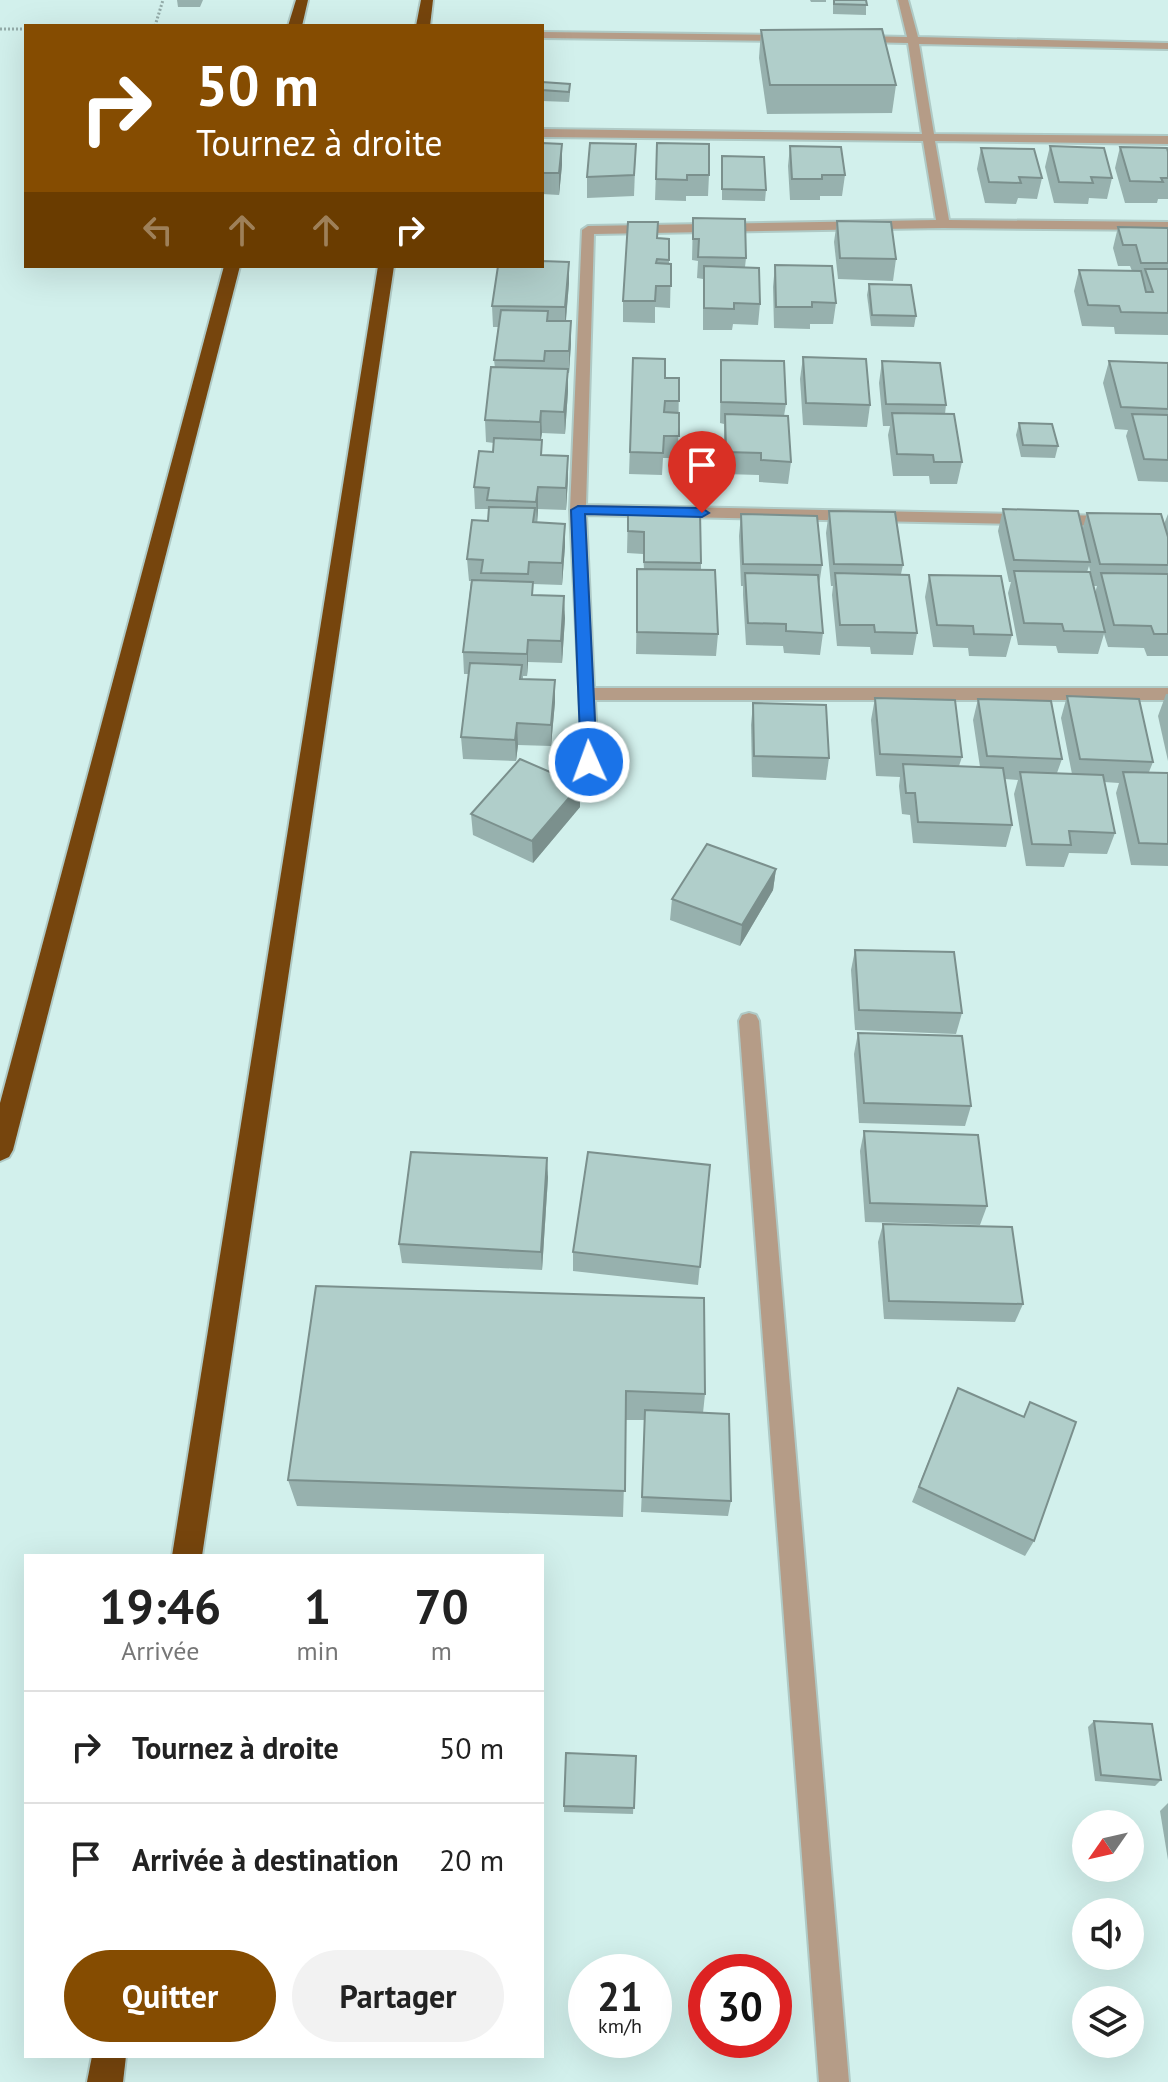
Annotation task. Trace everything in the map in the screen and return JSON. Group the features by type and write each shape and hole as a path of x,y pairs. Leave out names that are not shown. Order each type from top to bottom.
{"highway":[{"path":"296,24 302,0"},
{"path":"423,24 427,0"},
{"path":"0,1150 231,268"},
{"path":"187,1554 386,268"},
{"path":"105,2082 109,2058"}],"street":[{"path":"903,0 913,40 943,224"},
{"path":"544,35 805,39"},
{"path":"852,39 1168,46"},
{"path":"544,133 1168,140"},
{"path":"589,762 578,510 588,230 943,224 1168,226"},
{"path":"578,510 1120,522"},
{"path":"587,694 1168,694"},
{"path":"749,1021 834,2082"}],"path":[{"path":"156,24 163,0"},
{"path":"0,29 24,29"}],"building":[{"path":"834,0 866,0 867,5 834,4"},
{"path":"882,29 896,85 770,85 761,30"},
{"path":"544,82 570,84 569,92 544,90"},
{"path":"544,143 562,144 559,173 544,173"},
{"path":"590,143 636,144 634,175 587,177"},
{"path":"657,143 709,144 709,175 687,175 687,180 656,179"},
{"path":"790,146 841,147 845,175 792,179"},
{"path":"1050,146 1104,148 1112,178 1091,177 1093,183 1059,182"},
{"path":"1120,147 1167,148 1168,178 1161,178 1163,182 1130,181"},
{"path":"981,148 1034,149 1042,178 1019,177 1021,183 989,182"},
{"path":"722,156 764,157 766,190 722,189"},
{"path":"693,218 745,219 746,258 698,257 699,239 693,239"},
{"path":"837,221 891,222 896,259 840,258"},
{"path":"628,222 658,222 657,238 669,239 669,260 657,259 656,263 671,264 671,286 656,286 655,301 623,301"},
{"path":"1118,227 1168,228 1168,263 1141,263 1136,245 1123,245"},
{"path":"544,261 569,262 565,307 492,306 498,268 544,268"},
{"path":"775,265 832,266 836,303 812,302 812,307 776,307"},
{"path":"704,266 759,268 760,304 734,303 734,309 704,308"},
{"path":"1145,269 1168,269 1168,313 1121,312 1119,306 1088,305 1079,270 1141,271 1146,292 1153,292"},
{"path":"869,284 911,285 916,316 872,315"},
{"path":"501,310 548,311 547,321 571,321 569,351 545,351 544,361 494,360"},
{"path":"803,357 866,359 870,405 806,403"},
{"path":"633,358 665,359 665,378 679,378 679,401 665,401 664,412 679,413 679,436 664,436 663,453 630,452"},
{"path":"721,360 784,361 786,404 721,402"},
{"path":"882,361 940,363 946,405 886,404"},
{"path":"1109,361 1168,363 1168,409 1121,407"},
{"path":"491,367 568,369 564,412 541,411 540,422 485,420"},
{"path":"892,413 954,414 962,462 934,462 933,455 897,454"},
{"path":"725,414 788,416 791,462 761,460 761,453 726,452"},
{"path":"1132,414 1168,415 1168,460 1144,459"},
{"path":"1019,423 1052,424 1058,446 1023,445"},
{"path":"494,438 542,440 541,455 568,456 566,488 538,487 536,502 487,500 489,488 474,487 479,451 493,452"},
{"path":"489,507 535,508 533,522 565,524 562,563 529,562 528,574 481,573 483,560 467,559 472,520 488,521"},
{"path":"1003,509 1078,511 1090,562 1014,560"},
{"path":"628,510 700,512 701,563 644,562 644,532 628,531"},
{"path":"829,511 895,512 903,565 834,564"},
{"path":"1087,513 1161,514 1168,537 1168,565 1100,564"},
{"path":"741,514 817,516 822,565 743,564"},
{"path":"637,569 715,570 718,634 637,632"},
{"path":"1014,571 1090,572 1105,632 1064,631 1062,624 1024,623"},
{"path":"745,573 818,575 823,633 786,631 786,624 748,623"},
{"path":"835,573 909,575 917,633 875,632 874,625 840,625"},
{"path":"1101,573 1168,574 1168,634 1154,634 1151,626 1114,625"},
{"path":"929,575 1001,576 1012,635 974,634 973,626 937,625"},
{"path":"472,580 533,582 532,595 564,596 561,641 528,640 527,654 463,652"},
{"path":"470,663 522,665 520,679 555,680 551,725 517,723 515,740 461,737"},
{"path":"1067,696 1139,699 1153,762 1080,759"},
{"path":"875,698 955,700 962,757 880,754"},
{"path":"978,699 1051,701 1062,759 987,756"},
{"path":"753,703 826,705 829,758 754,756"},
{"path":"520,759 580,785 532,841 471,814"},
{"path":"903,764 1003,768 1012,825 918,822 915,793 906,793"},
{"path":"1020,772 1103,775 1115,833 1069,831 1071,845 1032,844"},
{"path":"1123,772 1168,773 1168,844 1139,843"},
{"path":"707,844 776,869 742,925 672,899"},
{"path":"855,950 954,952 962,1013 859,1010"},
{"path":"858,1033 962,1036 971,1106 864,1103"},
{"path":"864,1131 978,1135 987,1206 870,1203"},
{"path":"411,1152 547,1158 541,1252 399,1244"},
{"path":"588,1152 710,1165 700,1267 573,1252"},
{"path":"883,1224 1012,1227 1023,1304 889,1301"},
{"path":"316,1286 704,1298 705,1394 626,1391 625,1491 288,1480"},
{"path":"958,1388 1024,1417 1030,1402 1076,1422 1034,1541 919,1487"},
{"path":"645,1410 729,1414 731,1501 642,1497"},
{"path":"1094,1721 1152,1724 1161,1780 1101,1775"},
{"path":"566,1753 636,1756 634,1808 564,1806"}],"route":[{"path":"589,762 578,510 702,513"}]}
